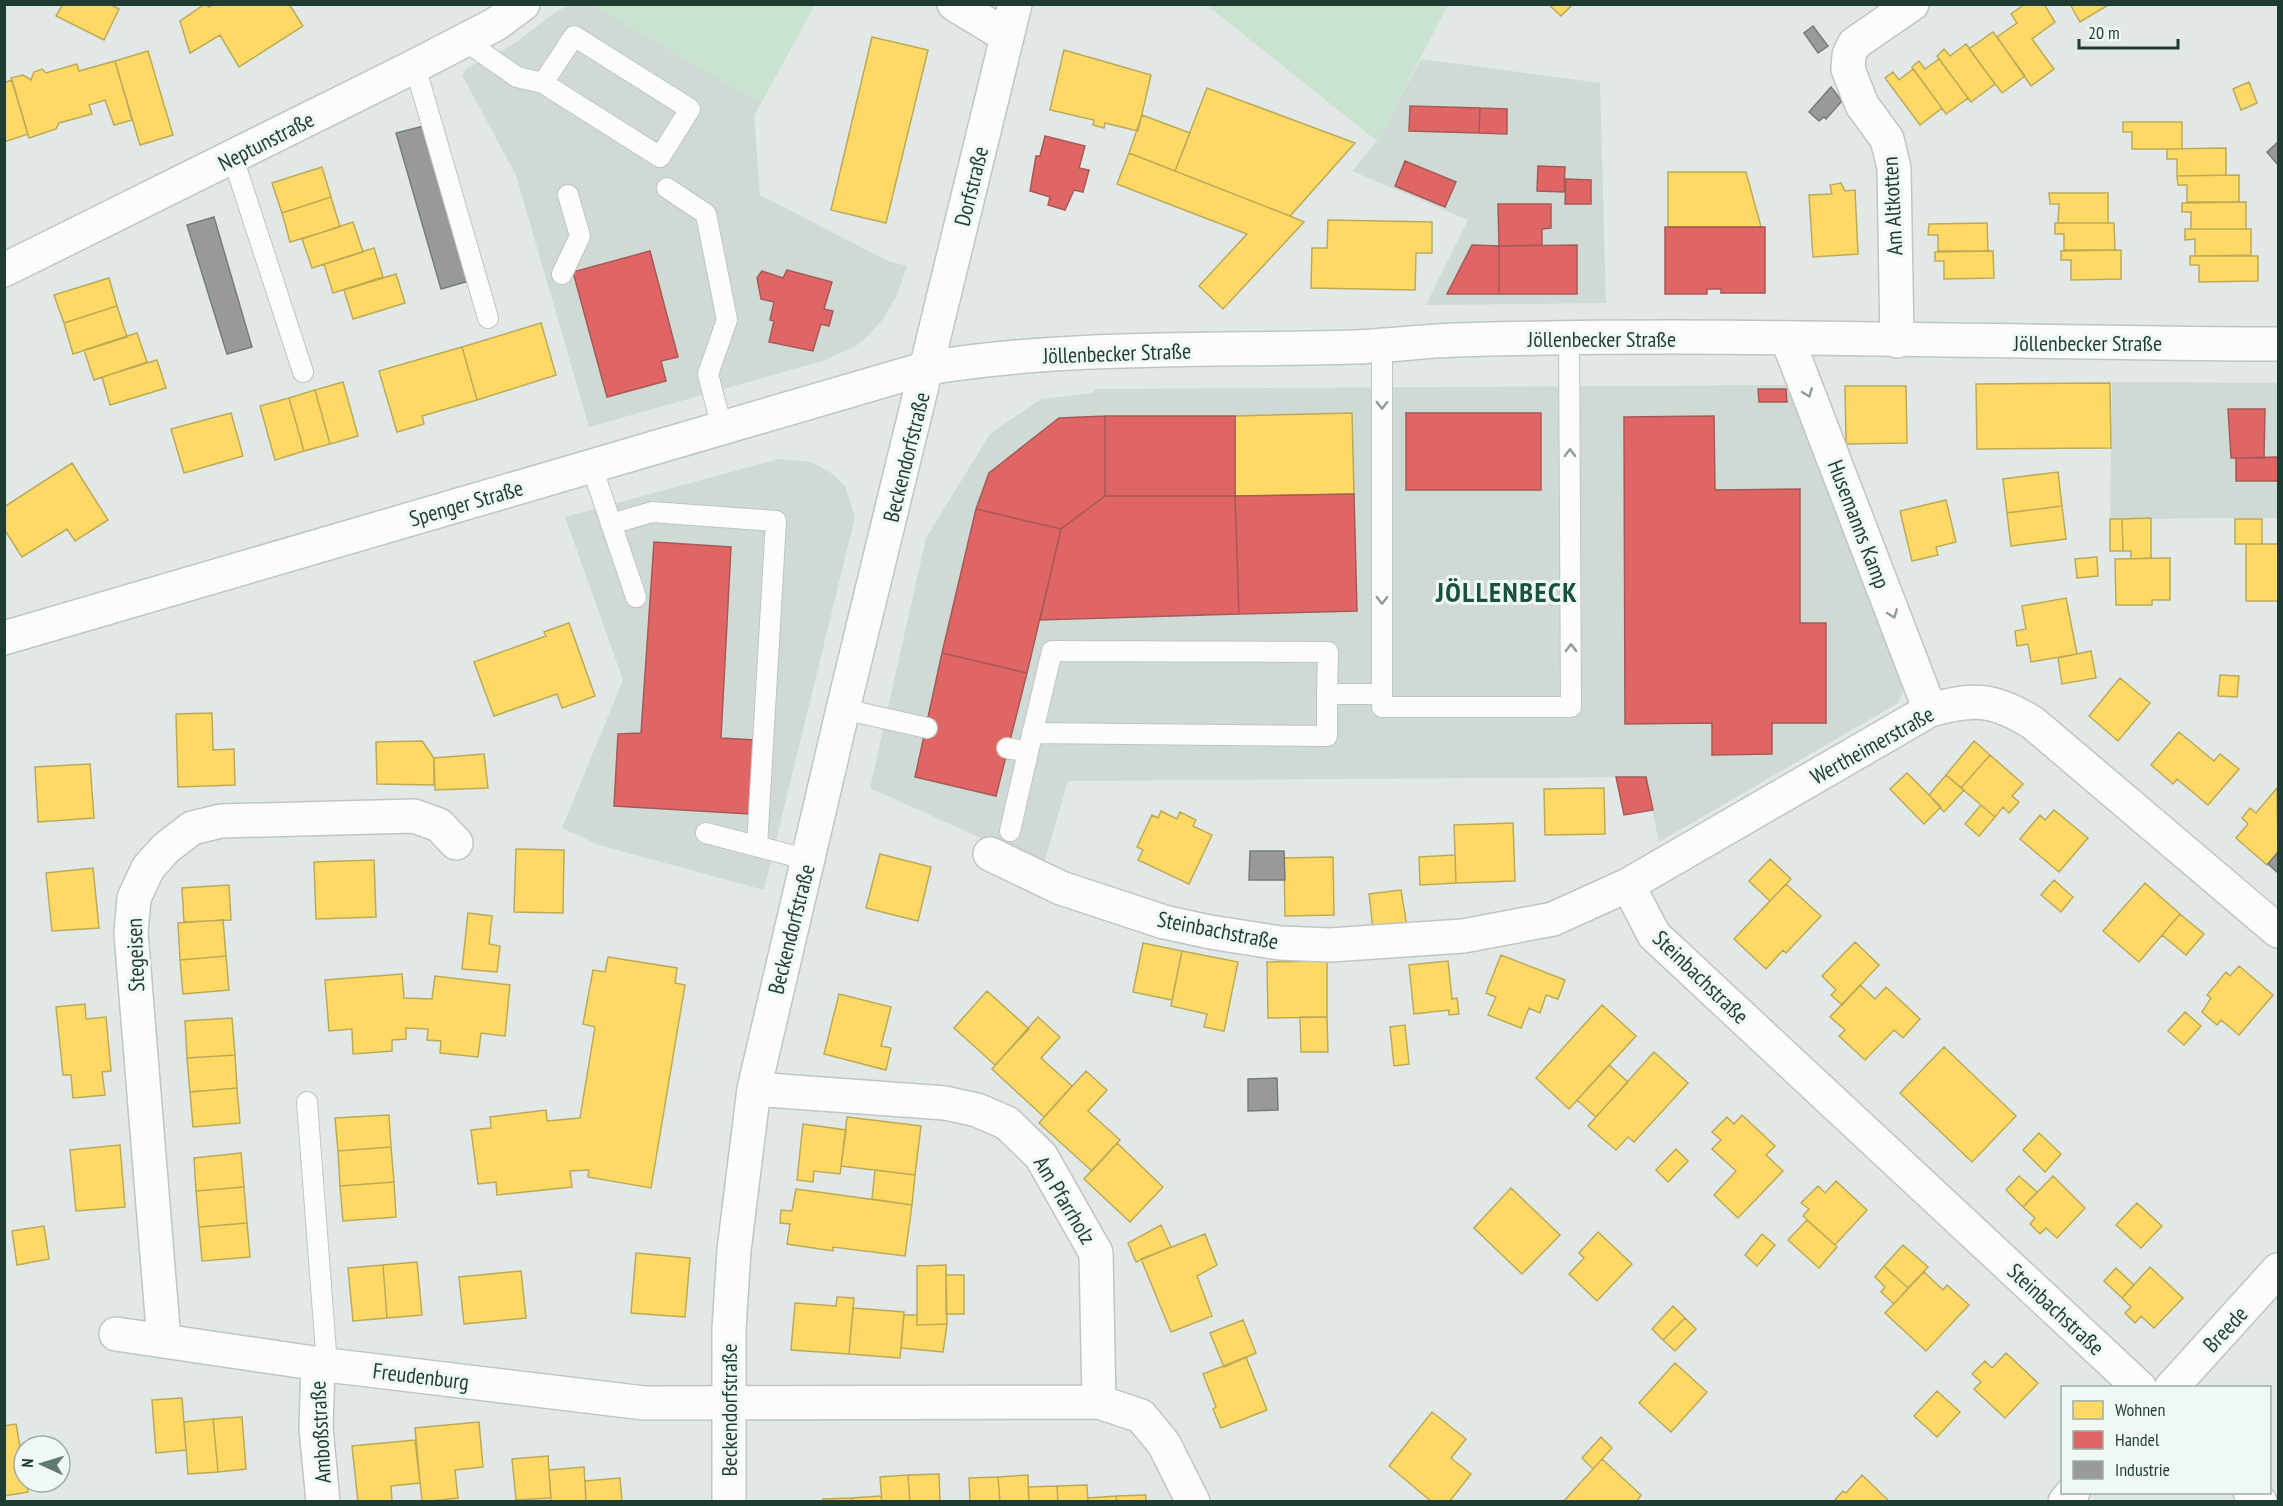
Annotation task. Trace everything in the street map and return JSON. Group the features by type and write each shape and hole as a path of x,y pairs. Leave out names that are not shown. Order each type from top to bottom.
{"street":[{"name":"Neptunstraße","path":"4,270 416,66 496,24 523,4"},
{"path":"954,4 1007,36"},
{"name":"Dorfstraße","path":"927,368 1015,4"},
{"name":"Am Altkotten","path":"1897,341 1894,168 1887,139 1862,105 1848,69 1849,56 1854,44 1912,4"},
{"name":"Jöllenbecker Straße","path":"927,368 983,359 1035,355 1382,346 1452,340 1787,338 2278,344"},
{"name":"Husemanns Kamp","path":"1787,338 1930,710"},
{"name":"Spenger Straße","path":"4,638 927,368"},
{"name":"Beckendorfstraße","path":"729,1502 729,1329 734,1250 754,1089 843,709 927,368"},
{"name":"Wertheimerstraße","path":"1628,885 1930,710 1965,701 1989,702 2011,710 2033,723 2278,931"},
{"name":"Stegeisen","path":"164,1341 131,933 134,898 148,868 166,848 192,828 221,821 414,816 439,825 456,843"},
{"name":"Steinbachstraße","path":"1000,842 1061,888 1164,922 1280,943 1330,945 1462,936 1553,919 1628,885 1654,935 2138,1386"},
{"name":"Am Pfarrholz","path":"754,1089 945,1103 977,1110 1007,1124 1041,1156 1096,1253 1099,1402"},
{"name":"Breede","path":"2173,1386 2278,1270"},
{"name":"Freudenburg","path":"116,1334 322,1364 644,1403 728,1405"},
{"name":"Amboßstraße","path":"322,1364 316,1428 323,1502"},
{"path":"728,1405 1099,1402 1141,1416 1164,1444 1193,1502"}],"lane":[{"path":"464,40 517,77 543,82 660,157 690,109 574,36 543,82"},
{"path":"416,66 488,318"},
{"path":"233,158 303,372"},
{"path":"667,188 706,214 727,320 708,374 722,428"},
{"path":"562,274 580,236 568,195"},
{"path":"1327,694 1382,701 1571,707 1569,339"},
{"path":"1382,346 1382,701"},
{"path":"592,467 636,597"},
{"path":"611,524 652,512 776,521 758,846"},
{"path":"1000,842 1030,743 1052,651 1328,652 1327,736 1030,743 1007,748"},
{"path":"843,709 927,728"},
{"path":"706,833 809,860"},
{"path":"307,1102 322,1364"}],"shaded area":[{"path":"573,5 593,5 761,103 754,116 760,195 888,261 907,266 897,295 883,319 867,337 857,345 826,360 589,427 516,175 462,75 467,68 514,44 558,10"},
{"path":"1421,59 1600,83 1606,303 1426,305 1468,220 1352,171 1377,141"},
{"path":"2112,382 2278,383 2278,518 2110,519"},
{"path":"1786,385 1904,690 1898,703 1659,842 1645,777 1068,781 1043,866 870,788 926,538 990,434 1041,399 1093,393 1094,389"},
{"path":"779,459 812,462 831,473 845,486 855,517 764,890 599,845 562,828 623,680 565,517"}],"green space":[{"path":"593,5 815,5 761,103"},
{"path":"1207,5 1448,5 1377,141"}],"building: Wohnen":[{"path":"63,4 110,4 119,9 104,40 56,16"},
{"path":"205,4 209,7 214,4 289,4 303,26 239,67 220,35 190,53 180,21"},
{"path":"1548,4 1573,4 1561,16"},
{"path":"2025,4 2044,4 2055,22 2032,39 2054,69 2031,86 1997,37 2017,23 2011,14"},
{"path":"2070,4 2110,4 2080,22"},
{"path":"1993,32 2025,76 2002,93 1969,49"},
{"path":"872,37 928,50 886,223 831,210"},
{"path":"1966,44 1995,84 1971,102 1937,56 1944,49 1950,56"},
{"path":"1064,50 1151,75 1138,131 1105,123 1104,128 1093,125 1094,120 1050,110"},
{"path":"148,51 173,135 140,145 115,61"},
{"path":"1939,59 1968,98 1946,114 1912,67 1919,61 1925,69"},
{"path":"115,61 132,120 114,125 105,100 89,105 92,114 59,123 56,129 29,138 11,78 23,75 31,80 34,72 42,69 46,73 77,64 79,71"},
{"path":"1913,69 1942,108 1920,125 1885,78 1893,72 1899,80"},
{"path":"12,80 28,134 4,142 4,83"},
{"path":"2249,82 2257,103 2241,110 2233,89"},
{"path":"1207,88 1355,143 1290,216 1175,171"},
{"path":"1142,115 1190,133 1175,171 1129,153"},
{"path":"2123,122 2182,122 2182,149 2132,149 2132,132 2123,132"},
{"path":"2226,148 2226,175 2177,176 2177,159 2167,159 2167,149"},
{"path":"1129,153 1304,222 1223,309 1199,286 1247,234 1117,184"},
{"path":"322,167 331,197 282,213 272,183"},
{"path":"1668,172 1746,172 1761,227 1668,227"},
{"path":"2239,175 2239,202 2187,202 2187,185 2178,185 2177,176"},
{"path":"1841,183 1845,191 1855,190 1858,254 1813,257 1809,195 1832,194 1830,185"},
{"path":"2049,193 2108,193 2108,223 2058,223 2059,204 2050,204"},
{"path":"331,197 340,227 290,242 282,213"},
{"path":"2246,202 2246,229 2191,229 2191,212 2182,212 2182,203"},
{"path":"1328,220 1432,222 1432,253 1416,253 1415,290 1311,288 1312,248 1327,248"},
{"path":"353,222 363,252 312,268 302,239"},
{"path":"1987,223 1988,251 1938,251 1938,235 1928,235 1929,224"},
{"path":"2055,223 2114,223 2115,250 2064,250 2064,234 2055,234"},
{"path":"2185,229 2251,229 2251,255 2195,256 2195,239 2185,240"},
{"path":"374,248 383,277 333,293 324,264"},
{"path":"2121,250 2121,279 2071,280 2071,260 2061,260 2061,251"},
{"path":"1993,251 1994,278 1944,279 1944,261 1935,261 1935,252"},
{"path":"2190,256 2258,256 2258,281 2199,282 2199,265 2190,265"},
{"path":"396,274 405,303 353,319 344,290"},
{"path":"109,278 117,306 64,323 54,295"},
{"path":"117,306 127,337 73,354 64,323"},
{"path":"541,323 556,375 477,400 462,347"},
{"path":"137,333 147,362 94,380 84,350"},
{"path":"462,347 477,400 422,416 424,424 397,432 379,371"},
{"path":"157,360 166,388 110,405 102,377"},
{"path":"343,382 358,436 330,444 315,390"},
{"path":"2110,383 2111,448 1977,449 1976,384"},
{"path":"1845,386 1906,386 1907,443 1846,444"},
{"path":"315,390 330,444 304,451 289,398"},
{"path":"289,398 304,451 275,460 260,406"},
{"path":"231,413 243,456 184,473 171,429"},
{"path":"1352,413 1354,494 1235,496 1235,416"},
{"path":"72,463 108,520 75,541 67,529 22,557 4,529 4,507"},
{"path":"2058,472 2062,506 2007,513 2003,479"},
{"path":"1946,500 1956,542 1936,547 1938,555 1912,561 1900,511"},
{"path":"2062,506 2066,539 2011,546 2007,513"},
{"path":"2151,518 2151,558 2131,559 2131,551 2123,551 2122,519"},
{"path":"2110,519 2122,519 2123,551 2110,551"},
{"path":"2235,519 2262,519 2262,544 2235,544"},
{"path":"2246,544 2278,544 2278,601 2246,601"},
{"path":"2097,557 2098,576 2077,578 2075,559"},
{"path":"2170,558 2170,600 2152,600 2152,605 2116,605 2115,559"},
{"path":"2066,598 2077,654 2031,662 2028,644 2017,646 2015,631 2026,629 2022,606"},
{"path":"569,623 595,696 562,708 557,694 494,716 474,662 546,636 544,632"},
{"path":"2091,651 2096,678 2062,684 2058,658"},
{"path":"2220,675 2239,676 2237,697 2218,696"},
{"path":"2120,678 2150,703 2118,741 2089,716"},
{"path":"212,713 213,750 234,749 235,785 178,787 176,714"},
{"path":"2179,732 2214,761 2220,754 2239,769 2208,805 2177,779 2173,784 2151,765"},
{"path":"422,741 434,758 434,785 377,784 376,742"},
{"path":"1974,741 1990,755 1961,788 1946,775"},
{"path":"484,754 488,788 435,790 434,758"},
{"path":"1990,755 2023,784 2012,796 2019,802 2009,813 2003,807 1995,817 1961,788"},
{"path":"90,764 94,818 38,822 35,767"},
{"path":"1907,773 1941,807 1924,824 1890,789"},
{"path":"1946,775 1964,790 1944,812 1929,795"},
{"path":"1604,788 1605,834 1545,835 1544,789"},
{"path":"2277,788 2278,852 2267,865 2236,838 2248,824 2242,818 2250,808 2256,813"},
{"path":"1981,805 1995,817 1979,836 1965,824"},
{"path":"2054,810 2088,838 2059,872 2020,839 2040,815 2045,820"},
{"path":"1161,811 1177,819 1180,812 1196,820 1193,826 1212,835 1189,884 1138,860 1143,850 1137,847 1152,815 1158,818"},
{"path":"1513,823 1515,881 1456,883 1454,825"},
{"path":"516,849 564,850 563,913 514,912"},
{"path":"880,854 931,867 918,921 866,908"},
{"path":"1455,855 1456,883 1420,885 1419,857"},
{"path":"1333,857 1334,915 1285,916 1284,858"},
{"path":"1770,859 1791,879 1770,901 1749,881"},
{"path":"374,860 376,917 316,919 314,862"},
{"path":"93,868 99,928 52,931 46,873"},
{"path":"2054,880 2073,897 2061,912 2041,895"},
{"path":"2145,883 2180,914 2139,962 2103,931"},
{"path":"1786,884 1821,916 1786,953 1783,950 1766,969 1734,939"},
{"path":"229,885 231,920 184,922 182,888"},
{"path":"1401,890 1407,927 1373,929 1369,894"},
{"path":"468,913 492,916 489,944 500,946 497,972 462,969"},
{"path":"2180,914 2204,934 2186,955 2162,935"},
{"path":"223,920 226,956 180,960 178,923"},
{"path":"1855,942 1879,965 1842,1005 1831,995 1836,990 1822,976"},
{"path":"1143,943 1182,951 1172,1000 1133,992"},
{"path":"1182,951 1238,962 1224,1031 1204,1027 1207,1014 1171,1006"},
{"path":"1501,955 1565,980 1558,999 1546,995 1540,1013 1529,1008 1521,1028 1488,1015 1496,997 1486,993"},
{"path":"226,956 229,990 183,994 180,960"},
{"path":"608,957 677,968 675,983 685,985 651,1188 588,1177 589,1170 570,1171 572,1187 497,1195 496,1182 478,1184 471,1130 491,1128 490,1117 546,1110 547,1121 580,1118 595,1027 583,1024 593,970 605,972"},
{"path":"1327,961 1327,1017 1268,1018 1267,962"},
{"path":"1448,961 1452,999 1457,998 1459,1014 1449,1015 1449,1010 1414,1014 1409,965"},
{"path":"2239,966 2273,995 2239,1035 2221,1020 2217,1025 2202,1012 2211,998 2207,995 2226,972 2230,976"},
{"path":"402,974 404,998 432,999 435,976 510,985 505,1036 481,1033 478,1057 440,1053 441,1041 427,1040 428,1029 406,1028 406,1039 392,1040 392,1051 353,1054 352,1029 329,1031 325,980"},
{"path":"1860,985 1875,999 1886,987 1920,1019 1903,1038 1894,1030 1865,1060 1839,1036 1845,1030 1830,1017"},
{"path":"987,991 1029,1029 995,1065 954,1028"},
{"path":"839,994 891,1007 881,1046 891,1048 886,1070 824,1054"},
{"path":"85,1004 86,1019 106,1017 111,1071 102,1072 105,1095 73,1098 71,1075 63,1075 56,1007"},
{"path":"1602,1005 1636,1036 1569,1109 1536,1078"},
{"path":"2185,1012 2201,1026 2184,1045 2168,1031"},
{"path":"1038,1017 1060,1037 1041,1058 1072,1086 1044,1117 992,1069"},
{"path":"1300,1017 1327,1017 1328,1052 1301,1052"},
{"path":"232,1018 235,1055 187,1058 185,1021"},
{"path":"1405,1025 1409,1064 1394,1066 1390,1027"},
{"path":"1944,1047 2016,1116 1972,1162 1900,1093"},
{"path":"1654,1052 1688,1083 1634,1142 1628,1137 1616,1150 1588,1126"},
{"path":"235,1055 237,1088 190,1092 187,1058"},
{"path":"1609,1065 1628,1082 1596,1117 1577,1100"},
{"path":"1086,1071 1107,1090 1088,1111 1120,1140 1092,1171 1039,1123"},
{"path":"237,1088 240,1123 193,1127 190,1092"},
{"path":"389,1115 391,1147 338,1151 335,1118"},
{"path":"1742,1115 1775,1146 1766,1155 1783,1171 1738,1218 1714,1195 1736,1171 1712,1149 1721,1140 1712,1132 1727,1117 1734,1124"},
{"path":"847,1117 921,1126 915,1175 841,1166"},
{"path":"803,1124 846,1130 840,1174 814,1171 813,1182 797,1180"},
{"path":"2039,1133 2061,1154 2045,1172 2023,1150"},
{"path":"1117,1143 1163,1187 1130,1222 1084,1179"},
{"path":"120,1145 125,1207 76,1211 70,1150"},
{"path":"391,1147 394,1182 340,1186 338,1151"},
{"path":"1676,1149 1688,1161 1668,1182 1656,1170"},
{"path":"241,1153 244,1187 196,1191 194,1158"},
{"path":"875,1170 915,1175 912,1205 872,1199"},
{"path":"2019,1176 2037,1192 2023,1207 2006,1190"},
{"path":"2053,1176 2085,1208 2057,1238 2046,1228 2040,1234 2030,1224 2035,1218 2023,1207"},
{"path":"1836,1181 1867,1210 1835,1245 1803,1216 1809,1209 1801,1203 1818,1186 1825,1193"},
{"path":"394,1182 396,1217 343,1221 340,1186"},
{"path":"244,1187 247,1223 199,1227 196,1191"},
{"path":"1511,1188 1560,1235 1522,1274 1474,1228"},
{"path":"796,1189 912,1205 905,1256 833,1247 833,1251 787,1244 790,1224 780,1223 781,1210 792,1211"},
{"path":"2137,1203 2162,1226 2141,1248 2116,1225"},
{"path":"1807,1220 1837,1247 1819,1268 1788,1240"},
{"path":"247,1223 250,1257 202,1261 199,1227"},
{"path":"1161,1225 1171,1247 1136,1262 1128,1243"},
{"path":"44,1226 49,1259 17,1265 12,1231"},
{"path":"1598,1232 1632,1264 1597,1301 1569,1274 1584,1258 1579,1253"},
{"path":"1205,1234 1217,1265 1197,1276 1212,1316 1171,1332 1141,1259"},
{"path":"1762,1234 1775,1245 1757,1266 1745,1255"},
{"path":"1903,1245 1928,1267 1908,1288 1884,1266"},
{"path":"636,1253 690,1258 685,1317 631,1313"},
{"path":"417,1262 422,1315 387,1318 383,1265"},
{"path":"383,1265 387,1318 353,1321 348,1268"},
{"path":"946,1265 947,1324 917,1325 917,1266"},
{"path":"1884,1266 1908,1288 1894,1304 1881,1292 1885,1287 1875,1277"},
{"path":"2150,1267 2183,1298 2154,1328 2141,1316 2135,1323 2125,1313 2131,1307 2122,1298"},
{"path":"2116,1268 2134,1285 2122,1298 2104,1281"},
{"path":"521,1271 526,1318 464,1324 459,1277"},
{"path":"1924,1272 1943,1290 1947,1285 1969,1305 1926,1351 1885,1313"},
{"path":"946,1275 964,1275 964,1314 946,1314"},
{"path":"837,1297 854,1298 849,1354 791,1350 795,1303 836,1306"},
{"path":"1673,1306 1685,1318 1663,1340 1652,1329"},
{"path":"853,1308 904,1312 900,1358 849,1354"},
{"path":"904,1315 917,1315 917,1325 947,1324 943,1352 901,1348"},
{"path":"1685,1318 1696,1329 1675,1351 1663,1340"},
{"path":"1243,1320 1256,1353 1224,1367 1210,1333"},
{"path":"2006,1353 2038,1383 2005,1418 1974,1389 1981,1382 1972,1374 1985,1361 1992,1368"},
{"path":"1246,1357 1267,1410 1221,1428 1213,1409 1216,1407 1203,1374"},
{"path":"1675,1363 1707,1392 1671,1432 1639,1403"},
{"path":"1937,1391 1960,1412 1937,1437 1914,1416"},
{"path":"182,1398 186,1450 156,1453 152,1400"},
{"path":"1432,1412 1466,1439 1451,1458 1471,1474 1449,1502 1432,1502 1389,1466"},
{"path":"242,1417 246,1469 218,1472 213,1419"},
{"path":"213,1419 218,1472 188,1474 184,1422"},
{"path":"479,1422 483,1467 455,1470 458,1498 422,1502 415,1428"},
{"path":"16,1424 18,1434 12,1434 12,1494 16,1494 4,1496 4,1426"},
{"path":"1601,1437 1612,1448 1593,1469 1582,1458"},
{"path":"415,1440 420,1483 391,1486 392,1502 358,1502 352,1446"},
{"path":"548,1456 551,1498 516,1500 512,1459"},
{"path":"1602,1459 1641,1495 1636,1502 1563,1502"},
{"path":"584,1467 586,1502 551,1502 549,1470"},
{"path":"939,1474 940,1502 910,1502 908,1475"},
{"path":"908,1475 910,1502 882,1502 880,1477"},
{"path":"1028,1475 1029,1502 1000,1502 998,1477"},
{"path":"1862,1475 1890,1502 1833,1502 1843,1491 1846,1493"},
{"path":"998,1477 1000,1502 970,1502 969,1478"},
{"path":"620,1478 622,1502 586,1502 585,1481"},
{"path":"1087,1485 1088,1502 1058,1502 1057,1486"},
{"path":"1057,1486 1058,1502 1029,1502 1028,1487"},
{"path":"1146,1495 1146,1502 1117,1502 1116,1496"},
{"path":"881,1496 882,1502 852,1502 852,1498"},
{"path":"1116,1496 1117,1502 1088,1502 1088,1498"},
{"path":"852,1498 852,1502 823,1502 823,1499"}],"building: Handel":[{"path":"1410,106 1480,108 1479,133 1409,131"},
{"path":"1480,108 1507,109 1507,134 1479,133"},
{"path":"1045,136 1085,146 1079,168 1089,170 1083,192 1074,190 1065,210 1048,205 1050,197 1030,191 1036,156 1040,156"},
{"path":"1405,161 1456,182 1445,207 1395,186"},
{"path":"1538,166 1565,167 1564,192 1537,191"},
{"path":"1566,179 1591,180 1591,204 1565,204"},
{"path":"1498,204 1551,204 1551,228 1542,229 1542,245 1499,246"},
{"path":"1665,227 1765,227 1765,293 1721,293 1721,289 1707,289 1707,294 1665,294"},
{"path":"1472,245 1499,246 1499,294 1447,294"},
{"path":"1577,245 1577,294 1499,294 1499,246"},
{"path":"650,251 678,357 661,361 666,381 607,397 573,272"},
{"path":"787,270 832,282 824,309 833,311 829,326 821,324 813,351 769,342 774,321 770,320 774,302 761,299 757,278 762,271 783,278"},
{"path":"1758,389 1786,389 1787,402 1759,402"},
{"path":"2228,409 2265,409 2264,458 2231,458"},
{"path":"1406,413 1541,413 1541,490 1406,490"},
{"path":"1105,416 1105,496 1061,529 976,509 989,473 1059,418"},
{"path":"1105,416 1235,416 1235,496 1105,496"},
{"path":"1714,416 1715,490 1800,489 1800,623 1826,623 1826,723 1772,723 1772,754 1712,755 1712,723 1625,724 1624,417"},
{"path":"2278,457 2278,481 2236,481 2236,458"},
{"path":"1354,494 1357,611 1239,614 1235,496"},
{"path":"1105,496 1235,496 1239,614 1040,620 1061,529"},
{"path":"976,509 1061,529 1027,673 942,653"},
{"path":"654,542 731,547 721,738 755,740 750,814 614,806 618,734 641,733"},
{"path":"942,653 1027,673 996,796 915,777"},
{"path":"1616,777 1646,777 1653,810 1624,815"}],"building: Industrie":[{"path":"1813,26 1828,46 1818,53 1804,33"},
{"path":"1831,87 1842,101 1826,119 1824,117 1819,121 1809,112"},
{"path":"424,126 469,281 441,289 396,133"},
{"path":"2278,142 2278,165 2267,152"},
{"path":"214,217 252,347 227,354 187,225"},
{"path":"1250,851 1284,851 1285,880 1249,880"},
{"path":"2278,852 2278,873 2268,864"},
{"path":"1277,1078 1278,1110 1248,1111 1248,1079"}],"district":[{"name":"JÖLLENBECK","path":"1507,592"}]}
